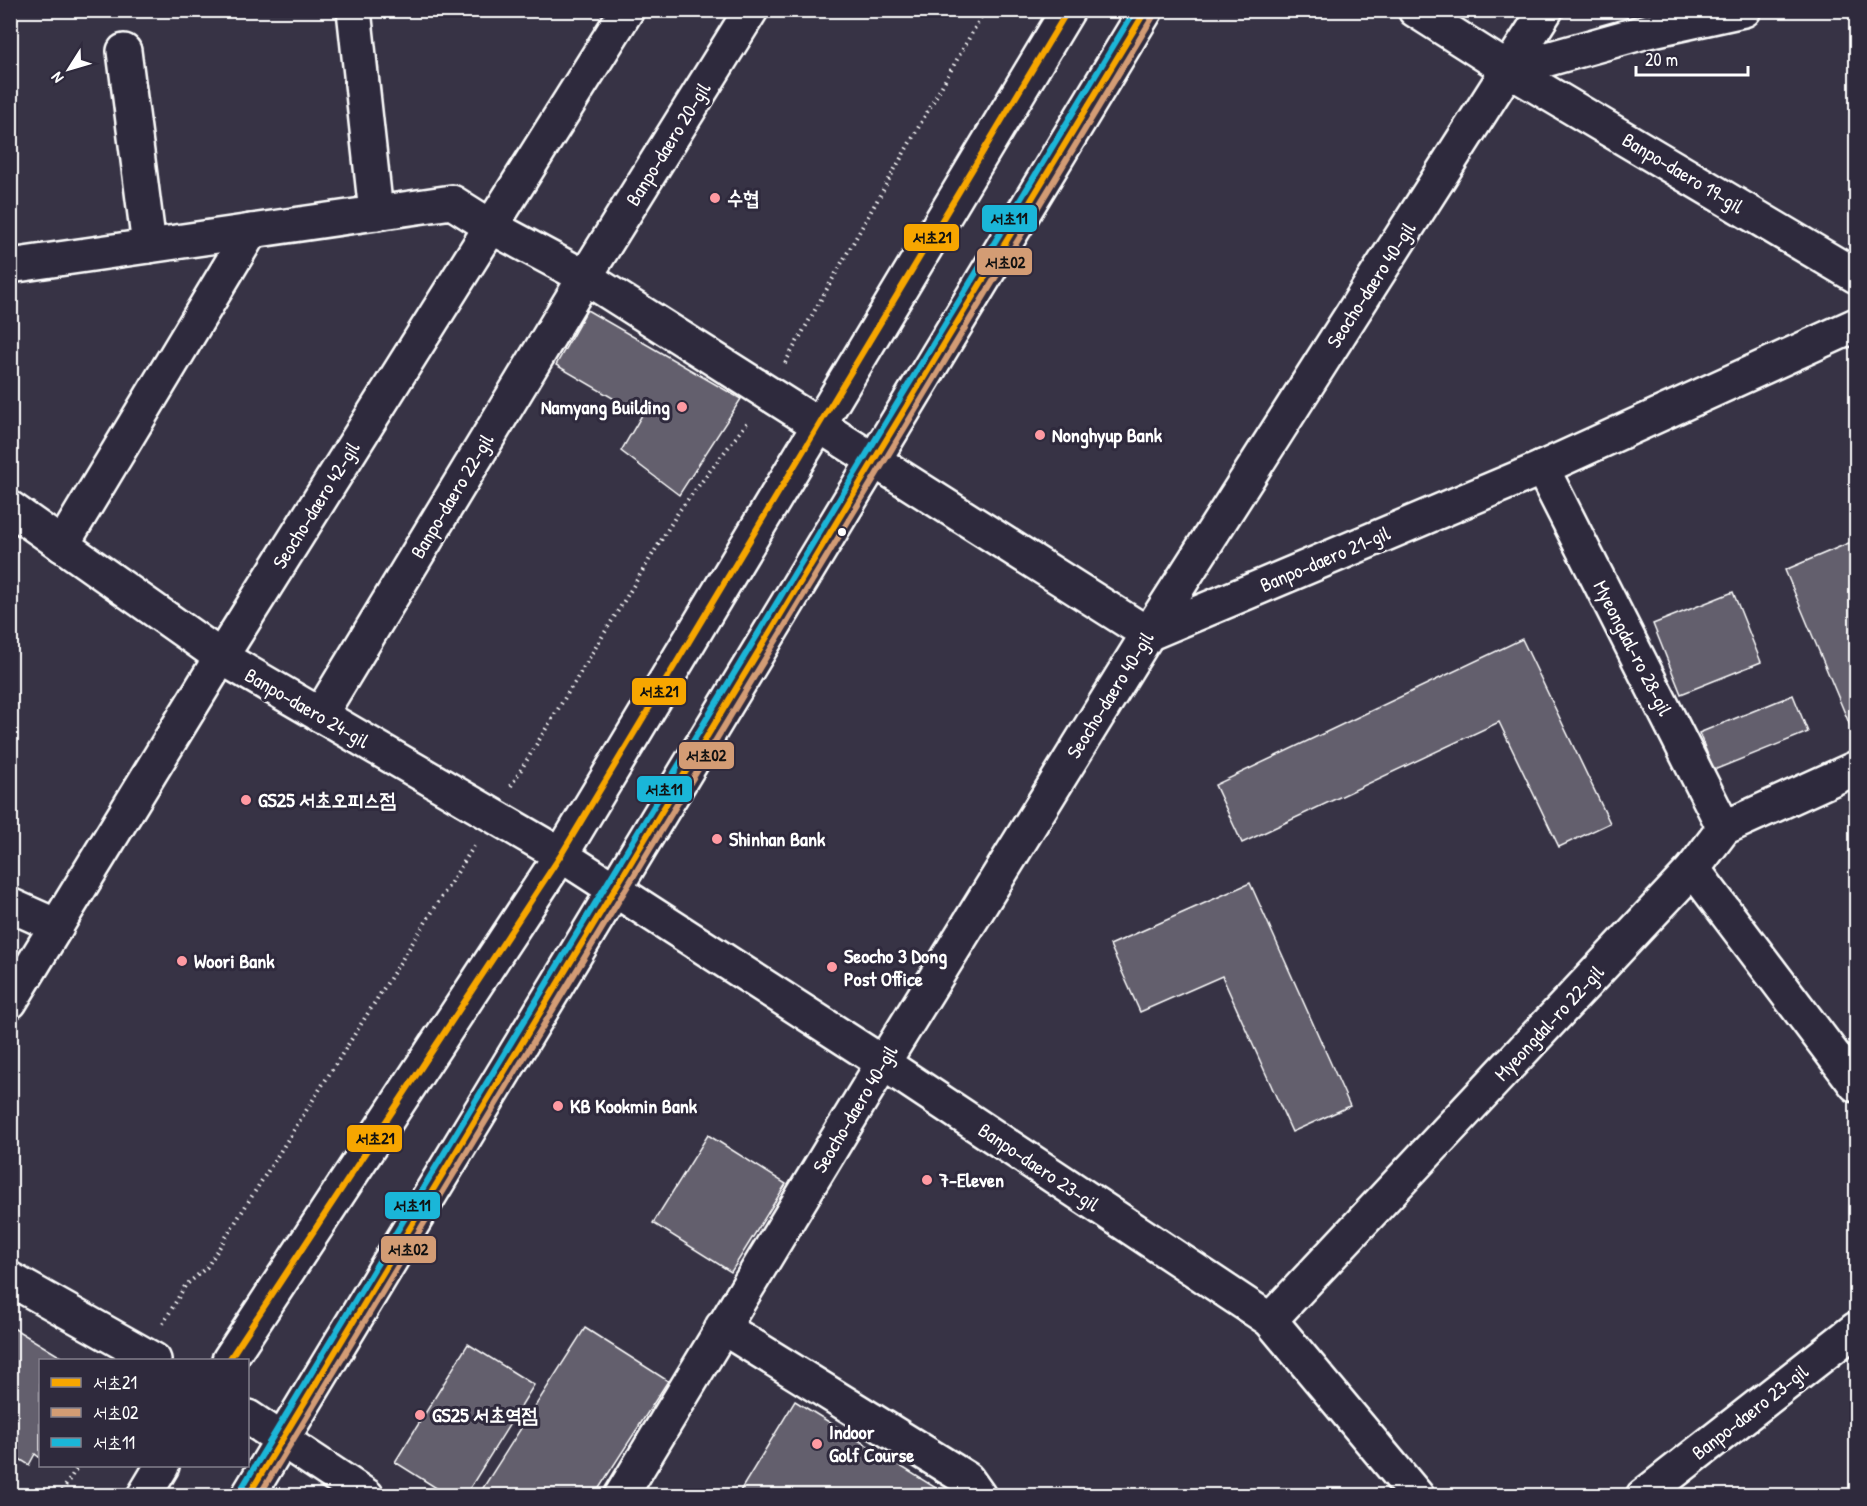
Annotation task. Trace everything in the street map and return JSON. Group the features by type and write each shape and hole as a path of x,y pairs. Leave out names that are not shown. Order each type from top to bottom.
{"street":[{"path":"354,10 376,213"},
{"name":"Seocho-daero 42-gil","path":"10,1002 221,657 627,10"},
{"name":"Banpo-daero 20-gil","path":"585,277 751,10"},
{"path":"230,1359 561,855 1068,10"},
{"path":"248,1496 1146,10"},
{"name":"Banpo-daero 19-gil","path":"1415,10 1509,70 1857,276"},
{"name":"Seocho-daero 40-gil","path":"621,1496 883,1063 1148,634 1546,10"},
{"path":"1509,70 1644,32 1744,10"},
{"path":"124,51 149,246"},
{"path":"10,266 452,202 490,226 585,277 1148,634"},
{"path":"62,545 251,231"},
{"name":"Banpo-daero 22-gil","path":"320,715 585,277"},
{"name":"Banpo-daero 21-gil","path":"1148,634 1542,468 1857,326"},
{"name":"Myeongdal-ro 28-gil","path":"1542,468 1724,828"},
{"name":"Banpo-daero 24-gil","path":"10,508 221,657 561,855 615,891"},
{"name":"Myeongdal-ro 22-gil","path":"1270,1320 1692,869 1724,828 1857,768"},
{"path":"1692,869 1857,1085"},
{"name":"Banpo-daero 23-gil","path":"615,891 883,1063 1270,1320 1417,1496"},
{"path":"10,905 57,926"},
{"path":"10,1279 152,1359"},
{"path":"722,1327 967,1479 979,1496"},
{"name":"Banpo-daero 23-gil","path":"1643,1496 1857,1329"},
{"path":"249,1418 367,1496"},
{"path":"144,1496 161,1467"}],"path":[{"path":"185,1286 207,1268 493,816 679,511 769,392 985,10"},
{"path":"59,1496 77,1467"}],"building":[{"name":"Namyang Building","path":"587,310 741,399 679,495 621,451 642,415 556,365"},
{"path":"1856,540 1856,734 1854,735 1785,570"},
{"path":"1733,592 1761,662 1681,694 1653,624"},
{"path":"1522,639 1610,823 1559,847 1499,722 1242,843 1215,785"},
{"path":"1793,695 1808,732 1714,770 1699,733"},
{"path":"1250,883 1350,1106 1292,1132 1222,976 1140,1012 1110,945"},
{"path":"708,1135 786,1184 731,1272 653,1223"},
{"path":"10,1326 64,1359 39,1359 39,1457 35,1454 29,1465 10,1453"},
{"path":"585,1328 668,1381 594,1496 488,1496 481,1491"},
{"path":"468,1344 534,1385 465,1496 449,1496 395,1462"},
{"name":"Indoor Golf Course","path":"795,1401 936,1488 932,1496 737,1496"}],"transit line":[{"name":"서초21","path":"230,1359 561,855 1068,10"},
{"name":"서초11","path":"240,1491 1135,10"},
{"name":"서초21","path":"248,1496 1146,10"},
{"name":"서초02","path":"259,1496 1154,15"}],"place":[{"name":"수협","path":"715,198"},
{"name":"Namyang Building","path":"682,407"},
{"name":"Nonghyup Bank","path":"1040,435"},
{"name":"GS25 서초오피스점","path":"246,800"},
{"name":"Shinhan Bank","path":"717,839"},
{"name":"Woori Bank","path":"182,961"},
{"name":"Seocho 3 Dong Post Office","path":"832,967"},
{"name":"KB Kookmin Bank","path":"558,1106"},
{"name":"7-Eleven","path":"927,1180"},
{"name":"GS25 서초역점","path":"420,1415"},
{"name":"Indoor Golf Course","path":"817,1444"}]}
